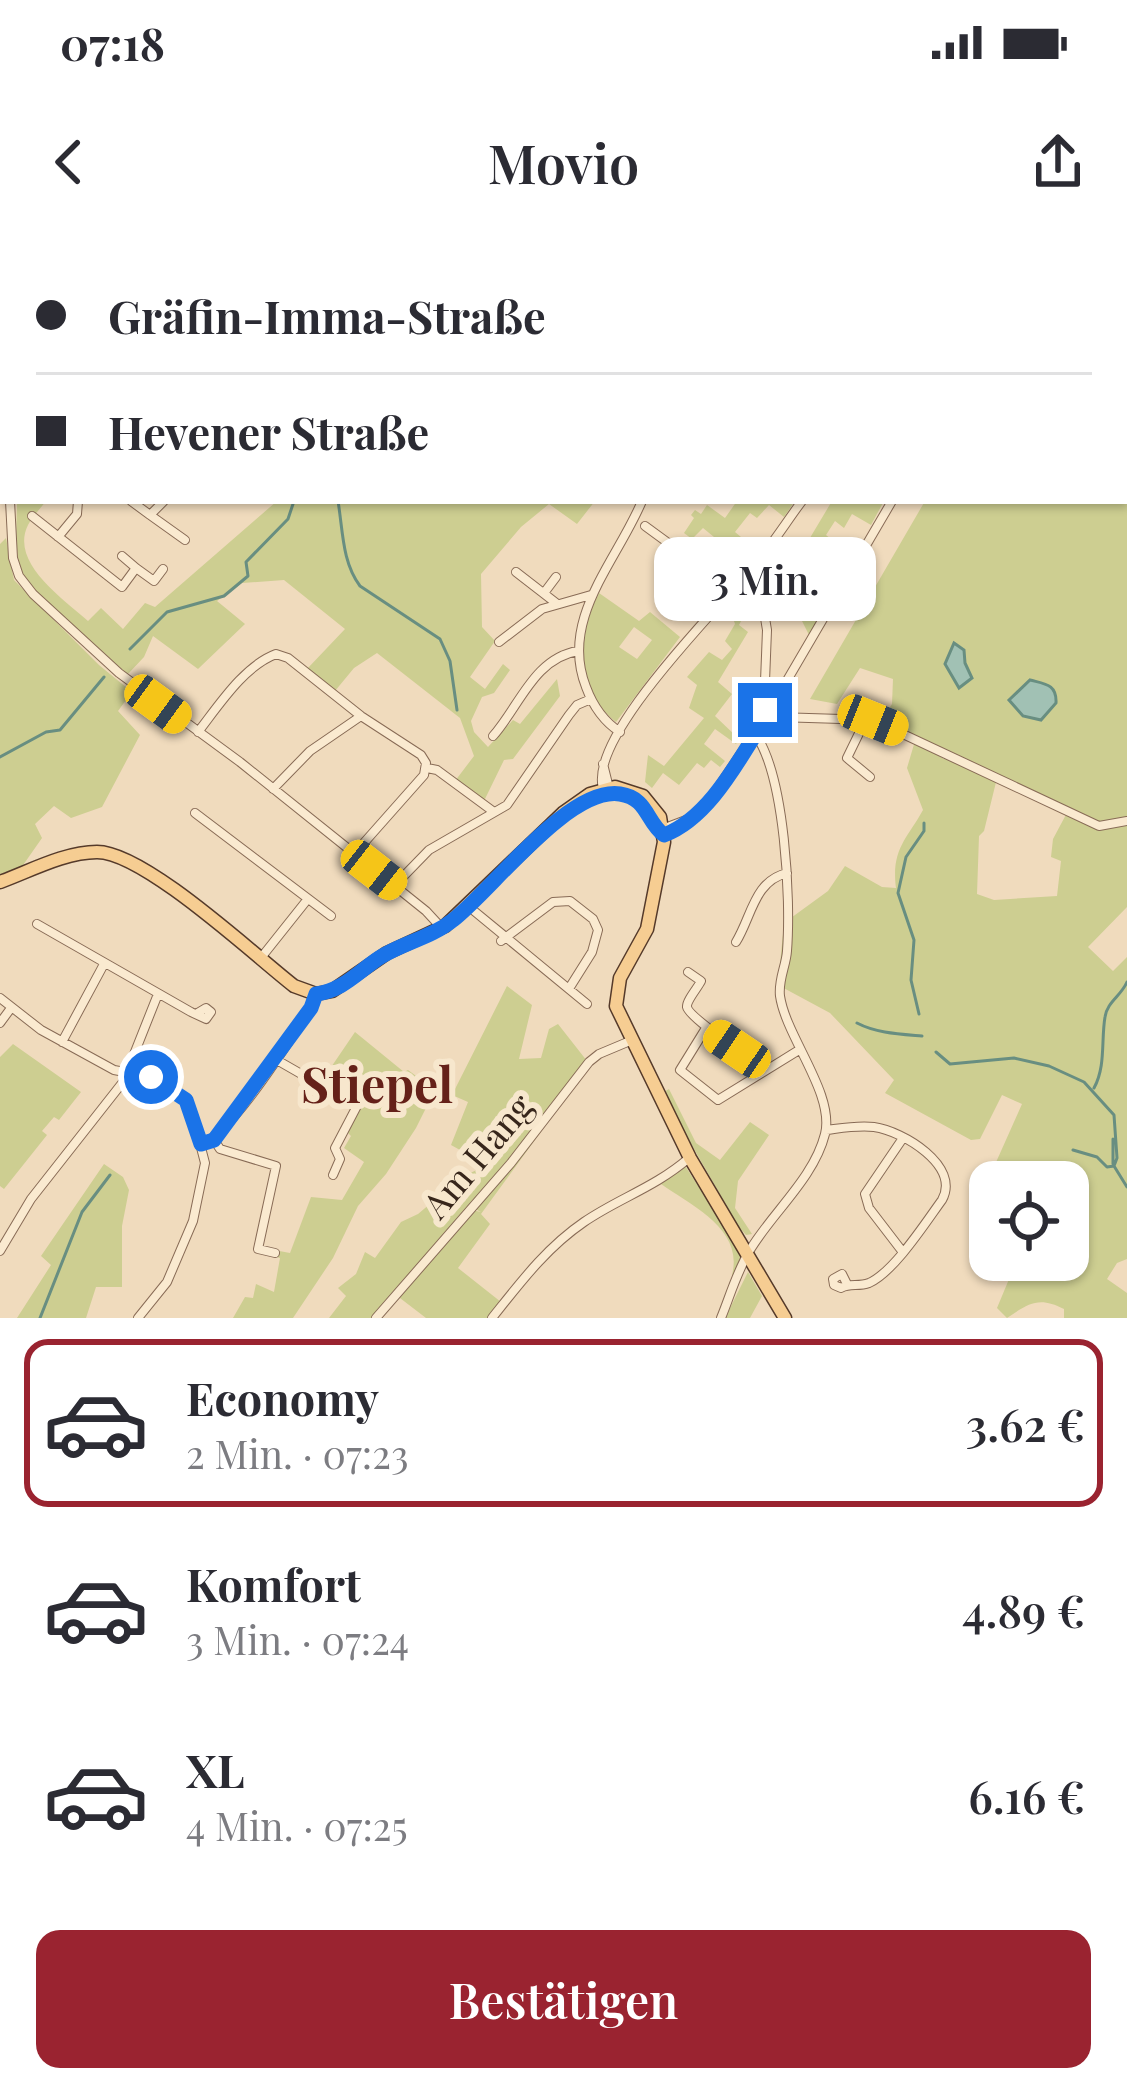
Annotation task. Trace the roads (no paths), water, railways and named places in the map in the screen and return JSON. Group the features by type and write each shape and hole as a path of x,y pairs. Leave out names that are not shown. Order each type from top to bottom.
{"main road":[{"path":"0,882 79,854 117,854 158,878 284,979 302,991 316,992 339,988 375,958 440,927 582,804 605,790 633,794 662,830 644,938 617,987 616,1006 690,1157 784,1318"}],"street":[{"path":"10,504 13,558 23,582 119,673 273,789 440,927"},
{"path":"58,537 77,514 78,504"},
{"path":"135,504 185,540"},
{"path":"150,515 161,504"},
{"path":"620,732 606,722 591,699 578,651 591,596 640,504"},
{"path":"605,790 603,764 675,651 756,565 800,504"},
{"path":"662,830 686,820 713,795 769,713 890,504"},
{"path":"32,517 122,586 136,568"},
{"path":"645,526 674,541 731,590"},
{"path":"122,556 154,581 163,569"},
{"path":"523,573 556,603"},
{"path":"544,593 556,577"},
{"path":"499,642 530,615 556,603 591,596"},
{"path":"763,606 767,630 764,707 769,713 866,719 936,746 1099,826 1127,821"},
{"path":"493,736 546,667 578,651"},
{"path":"198,732 243,679 276,654 421,755 427,768"},
{"path":"394,886 429,850 514,797 569,715 591,699"},
{"path":"273,789 310,751 362,716"},
{"path":"866,719 847,758 870,777"},
{"path":"721,1318 747,1255 813,1160 826,1130 824,1108 779,994 788,945 787,873 775,788 763,746 754,734"},
{"path":"427,768 437,770 494,812"},
{"path":"354,854 427,768"},
{"path":"195,813 331,916"},
{"path":"736,942 760,890 772,878 787,873"},
{"path":"259,960 308,899"},
{"path":"504,939 559,900 578,907 597,924 598,939 570,986"},
{"path":"468,906 587,1004"},
{"path":"37,924 196,1014"},
{"path":"62,1042 104,964"},
{"path":"688,972 701,983 687,1008 706,1028 764,1070"},
{"path":"201,1144 214,1140 315,1001 316,992"},
{"path":"0,1251 31,1199 123,1082 158,994"},
{"path":"0,998 62,1042 114,1070 151,1077 186,1100 205,1163 193,1221 167,1282 138,1318"},
{"path":"0,1023 11,1008"},
{"path":"706,1028 680,1067 687,1078 722,1100 800,1050"},
{"name":"Am Hang","path":"376,1318 511,1163 589,1063 630,1041"},
{"path":"275,1059 357,1106 335,1148 340,1159 333,1175"},
{"path":"826,1130 878,1127 903,1138 936,1163 948,1188 902,1251 868,1283 847,1283"},
{"path":"902,1251 869,1208 865,1195 903,1138"},
{"path":"214,1140 220,1149 275,1166 258,1249 275,1253"},
{"path":"492,1318 544,1254 564,1237 587,1219 659,1183 690,1157"}],"waterway":[{"path":"130,649 167,612 224,596 248,576 246,562 288,519 293,504"},
{"path":"338,504 354,577 360,586 440,639 450,661 457,710"},
{"path":"0,757 46,732 60,730 104,677"},
{"path":"919,1014 911,980 914,940 898,893 906,857 924,831 924,823"},
{"path":"1094,1088 1102,1062 1106,1012 1127,982"},
{"path":"857,1023 922,1036"},
{"path":"936,1052 950,1064 1014,1058 1049,1066 1084,1082 1114,1115 1114,1166 1127,1187"},
{"path":"1113,1139 1113,1164"},
{"path":"1073,1150 1114,1166"},
{"path":"40,1318 82,1212 110,1175"}],"district":[{"name":"Stiepel","path":"377,1086"}]}
